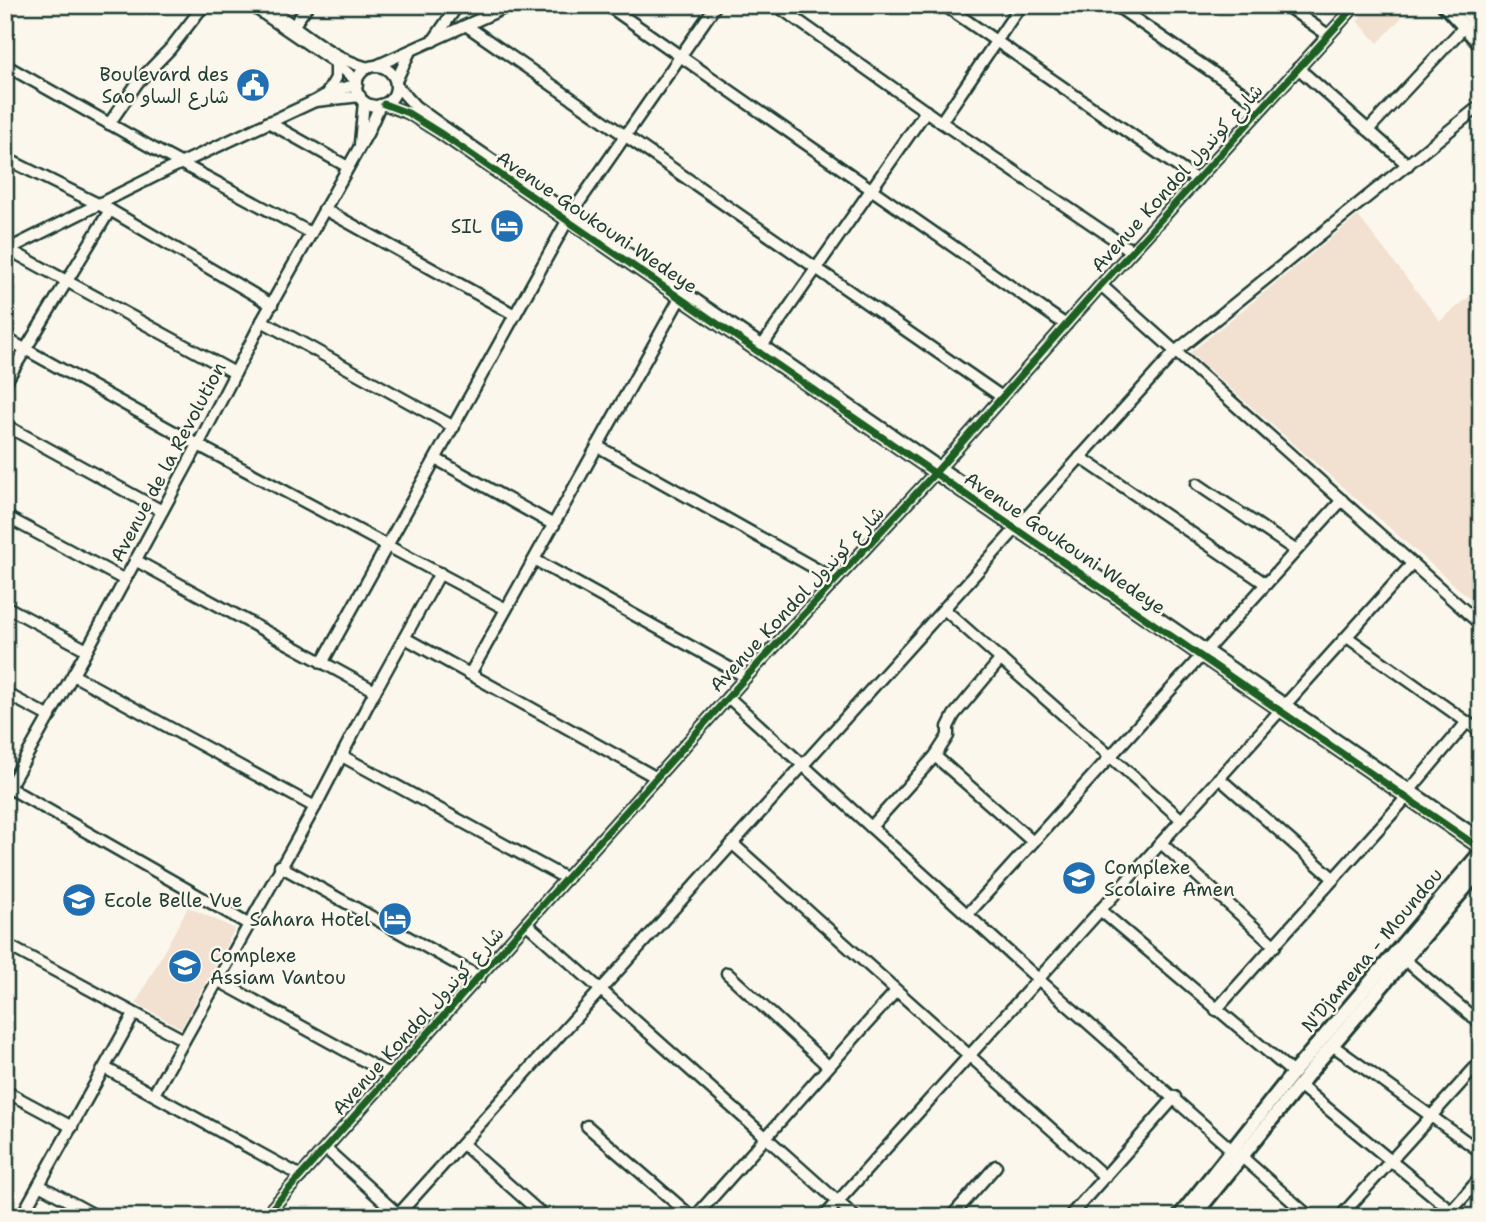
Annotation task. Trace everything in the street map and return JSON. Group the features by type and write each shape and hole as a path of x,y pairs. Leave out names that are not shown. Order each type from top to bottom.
{"main road":[{"path":"1444,5 1481,45"},
{"path":"1460,5 1481,27"},
{"name":"N'Djamena - Moundou","path":"1296,1079 1481,851"},
{"name":"N'Djamena - Moundou","path":"1296,1079 1318,1062 1481,869"},
{"path":"1193,1217 1237,1154 1296,1079"},
{"path":"1179,1217 1237,1154"}],"street":[{"path":"109,124 138,82 170,48 204,5"},
{"path":"251,5 342,58 388,70 396,83"},
{"path":"265,5 357,83 362,99"},
{"path":"291,28 308,5"},
{"path":"432,42 458,5"},
{"path":"6,249 327,93 357,83 361,73 372,67 511,5"},
{"path":"607,5 1066,325"},
{"path":"322,663 569,218 716,5"},
{"path":"776,5 941,122 1132,251"},
{"path":"944,5 1197,180"},
{"path":"941,122 1021,5"},
{"path":"1115,5 1263,107"},
{"path":"1285,5 1328,35"},
{"name":"Avenue Kondol شارع كوندول","path":"264,1217 746,677 938,470 1101,285 1356,5"},
{"path":"467,26 1002,397"},
{"path":"1368,130 1464,27"},
{"path":"315,101 362,99 382,105 392,99 410,51"},
{"path":"327,93 336,78 336,63"},
{"path":"6,66 311,233"},
{"path":"1298,68 1408,164"},
{"name":"Avenue Goukouni Wedeye","path":"396,83 405,96 425,113 680,298 760,349"},
{"name":"Avenue de la Revolution","path":"360,145 362,99"},
{"path":"326,1149 399,1216 1175,352 1481,104"},
{"name":"Avenue Goukouni Wedeye","path":"382,105 408,113 569,218 1408,793 1481,839"},
{"name":"Avenue de la Revolution","path":"6,789 74,675 262,321 382,105"},
{"path":"760,349 926,111"},
{"path":"268,122 348,167"},
{"path":"5,158 110,210 272,305"},
{"path":"324,209 516,315"},
{"path":"5,383 110,210"},
{"path":"6,249 235,373"},
{"path":"1101,285 1481,625"},
{"path":"470,674 680,298"},
{"path":"262,321 454,427"},
{"path":"5,338 198,445 506,609"},
{"path":"5,425 162,511"},
{"path":"597,446 836,580"},
{"path":"1080,457 1266,584"},
{"path":"436,459 554,525"},
{"path":"1197,484 1295,550"},
{"path":"968,914 1342,500"},
{"path":"5,516 125,580"},
{"path":"135,560 375,691"},
{"path":"535,560 746,677"},
{"path":"824,1217 1412,564"},
{"path":"154,1094 342,756 440,573"},
{"path":"5,606 87,650"},
{"path":"944,608 1182,820"},
{"path":"1347,637 1481,732"},
{"path":"404,638 657,778"},
{"path":"871,827 934,756 948,736 948,727 954,715 1001,659"},
{"path":"74,675 314,807"},
{"path":"5,693 50,717"},
{"path":"728,698 1037,978 1310,1217"},
{"path":"1216,1010 1334,879 1467,722"},
{"path":"342,756 567,879"},
{"path":"934,756 1032,842"},
{"path":"1219,778 1334,879"},
{"path":"6,789 248,924"},
{"name":"Avenue Goukouni Wedeye","path":"1408,793 1481,851"},
{"path":"1161,843 1275,946"},
{"path":"733,844 1105,1177"},
{"path":"281,866 480,977"},
{"path":"1100,910 1452,1215 1481,1177"},
{"path":"527,923 855,1217"},
{"path":"5,944 184,1040"},
{"path":"1405,960 1481,1024"},
{"path":"727,973 828,1066"},
{"path":"217,980 390,1075"},
{"path":"587,1126 694,1217 896,991"},
{"path":"21,1217 134,1014"},
{"path":"1332,1045 1481,1152"},
{"path":"1340,1217 1481,1061"},
{"path":"105,1068 301,1177"},
{"path":"5,1091 72,1127"},
{"path":"1069,1217 1175,1097"},
{"path":"463,1144 545,1217"},
{"path":"951,1217 996,1166"},
{"path":"39,1185 98,1217"}],"shaded area":[{"path":"1371,5 1389,5 1402,17 1378,43 1357,21"},
{"path":"1358,216 1440,321 1481,287 1481,608 1190,353"},
{"name":"Complexe Assiam Vantou","path":"188,907 235,929 181,1028 136,1003"}],"cycle path":[{"path":"264,1217 746,677 935,473 1101,285 1356,5"},
{"path":"384,104 408,113 440,133 1481,849"}],"place":[{"name":"Boulevard des Sao شارع الساو","path":"253,85"},
{"name":"SIL","path":"507,226"},
{"name":"Complexe Scolaire Amen","path":"1079,878"},
{"name":"Ecole Belle Vue","path":"79,900"},
{"name":"Sahara Hotel","path":"395,919"},
{"name":"Complexe Assiam Vantou","path":"185,966"}]}
